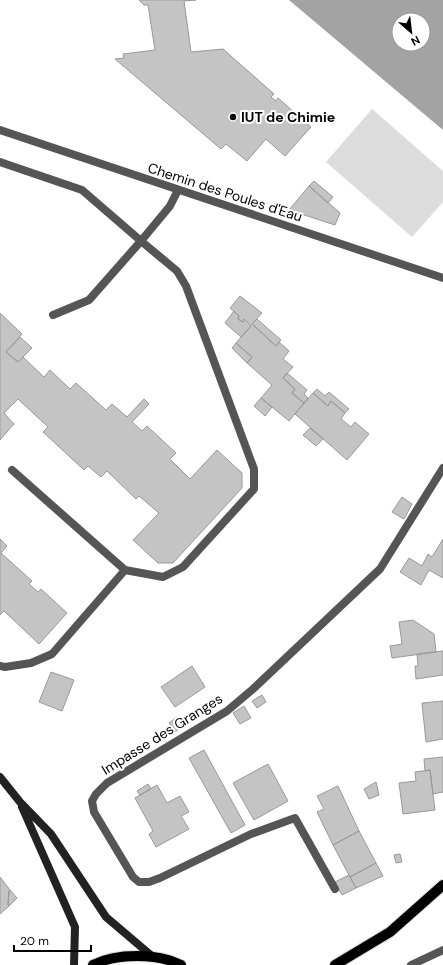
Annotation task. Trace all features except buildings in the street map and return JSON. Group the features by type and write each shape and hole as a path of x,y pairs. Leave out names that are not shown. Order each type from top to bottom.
{"main road":[{"path":"0,777 20,802 51,834 106,917 153,957"},
{"path":"20,802 75,928 74,965"},
{"path":"335,965 390,932 443,885"},
{"path":"93,965 98,962 125,956 153,957 181,965"}],"street":[{"name":"Chemin des Poules d'Eau","path":"0,130 443,278"},
{"path":"0,162 82,190 177,271 186,286 254,469 254,490 183,567 163,577 125,570 12,470"},
{"path":"53,315 88,300 170,206 178,190"},
{"name":"Impasse des Granges","path":"335,889 295,818 251,834 160,878 149,882 139,882 133,877 94,812 92,800 107,783 227,711 253,689 380,569 443,468"},
{"path":"0,666 5,667 31,663 52,654 125,570"},
{"path":"411,965 443,950"}],"shaded area":[{"path":"289,0 443,0 443,130"},
{"path":"372,109 443,171 443,202 412,237 326,162"}],"place":[{"name":"IUT de Chimie","path":"233,117"}]}
